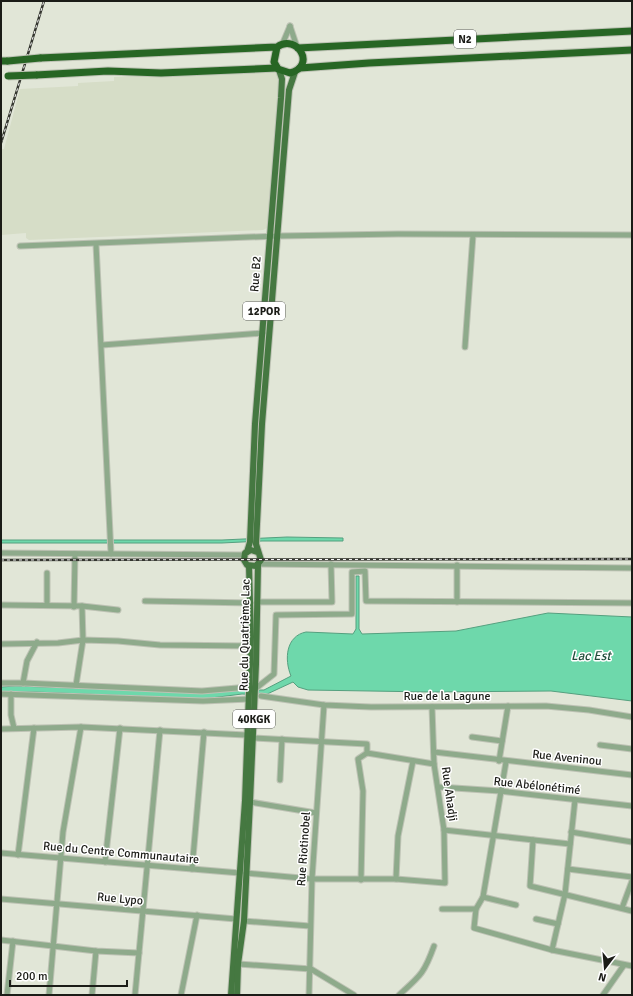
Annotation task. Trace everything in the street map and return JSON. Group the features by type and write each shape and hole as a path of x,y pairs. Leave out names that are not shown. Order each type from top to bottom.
{"highway":[{"name":"N2","path":"5,61 279,46 289,44 298,47 632,31"},
{"path":"278,69 274,57 279,46"},
{"path":"297,70 303,58 298,47"},
{"name":"N2","path":"4,76 108,71 161,73 278,69 286,73 297,70 383,62 632,50"}],"main road":[{"name":"Rue B2","path":"246,554 250,542 262,333 282,89 282,79 278,69"},
{"name":"Rue B2","path":"258,552 256,544 262,424 289,90 297,70"},
{"path":"246,554 253,550 258,552"},
{"name":"40KGK","path":"258,552 261,557 258,564"},
{"name":"40KGK","path":"246,554 244,562 249,566"},
{"path":"249,566 258,564"},
{"name":"Rue du Quatrième Lac","path":"244,849 250,802 253,738 251,646 258,564"},
{"name":"Rue du Quatrième Lac","path":"243,873 246,735 249,699 252,688 254,602 249,566"},
{"path":"231,995 236,919 243,873"},
{"path":"237,995 238,964 244,921 243,873"}],"street":[{"path":"279,46 290,26 298,47"},
{"path":"465,346 473,235"},
{"path":"20,246 270,236 632,235"},
{"path":"96,244 111,554"},
{"path":"102,345 262,333"},
{"path":"1,553 246,554"},
{"path":"74,607 75,554"},
{"path":"258,564 632,568"},
{"path":"144,601 332,602 331,564"},
{"path":"457,565 457,602"},
{"path":"1,683 202,691 252,688 274,674 276,615 352,614 352,572 365,571 366,601 632,603"},
{"path":"46,573 47,605"},
{"path":"1,605 82,606 118,610"},
{"path":"76,685 83,640 82,606"},
{"path":"1,644 118,640 160,645 251,646"},
{"path":"23,683 27,661 36,642"},
{"path":"1,694 203,701 249,699"},
{"path":"11,694 11,715 14,728"},
{"name":"Rue de la Lagune","path":"261,696 324,705 432,707 546,706 632,717"},
{"name":"Rue Riotinobel","path":"309,995 311,969 310,926 312,879 324,705"},
{"path":"500,761 508,706"},
{"name":"Rue Ahadji","path":"432,707 434,764 439,787 444,830 445,883"},
{"path":"1,729 80,727 246,735"},
{"path":"49,995 64,825 80,727"},
{"path":"18,855 34,728"},
{"path":"105,862 120,728"},
{"path":"135,995 146,865 160,730"},
{"path":"192,869 204,732"},
{"path":"472,737 502,741"},
{"path":"253,738 367,744 367,753"},
{"path":"280,780 282,740"},
{"path":"600,745 632,749"},
{"name":"Rue Aveninou","path":"434,752 506,762 632,775"},
{"path":"361,880 363,791 358,759 367,753 434,764"},
{"path":"396,879 398,836 413,761"},
{"path":"506,762 483,897 476,909 474,928 552,950 632,966"},
{"name":"Rue Abélonétimé","path":"439,787 500,791 632,806"},
{"path":"552,950 565,894 575,800"},
{"path":"250,802 316,813"},
{"path":"444,830 570,844"},
{"path":"571,832 632,842"},
{"path":"533,840 530,886 632,911"},
{"name":"Rue du Centre Communautaire","path":"1,853 312,879 396,879 445,883"},
{"path":"568,869 632,877"},
{"path":"622,908 632,881"},
{"path":"483,897 516,905"},
{"name":"Rue Lypo","path":"1,899 236,919"},
{"path":"442,909 476,909"},
{"path":"181,995 197,915"},
{"path":"536,920 558,924"},
{"path":"244,921 310,926"},
{"path":"1,940 96,951 139,953"},
{"path":"7,995 13,941"},
{"path":"399,995 420,976 426,968 434,946"},
{"path":"92,995 96,951"},
{"path":"238,964 311,969 354,995"},
{"path":"603,995 624,965"}],"shaded area":[{"path":"274,70 280,77 267,228 263,230 29,240 26,238 26,233 1,235 1,149 4,149 20,89 78,86 78,83 114,81 114,77"}],"water":[{"path":"287,537 343,538 343,541 262,541 222,543 1,543 1,540 222,540"},
{"name":"Lac Est","path":"356,576 359,576 359,629 362,634 456,631 548,613 632,617 632,701 551,691 431,692 308,690 298,687 293,682 265,695 242,694 203,699 1,692 1,687 16,686 133,690 264,690 291,676 287,656 288,649 294,638 299,634 306,632 353,634 356,629"}],"railway":[{"path":"1,143 44,1"},
{"path":"1,560 632,559"}]}
